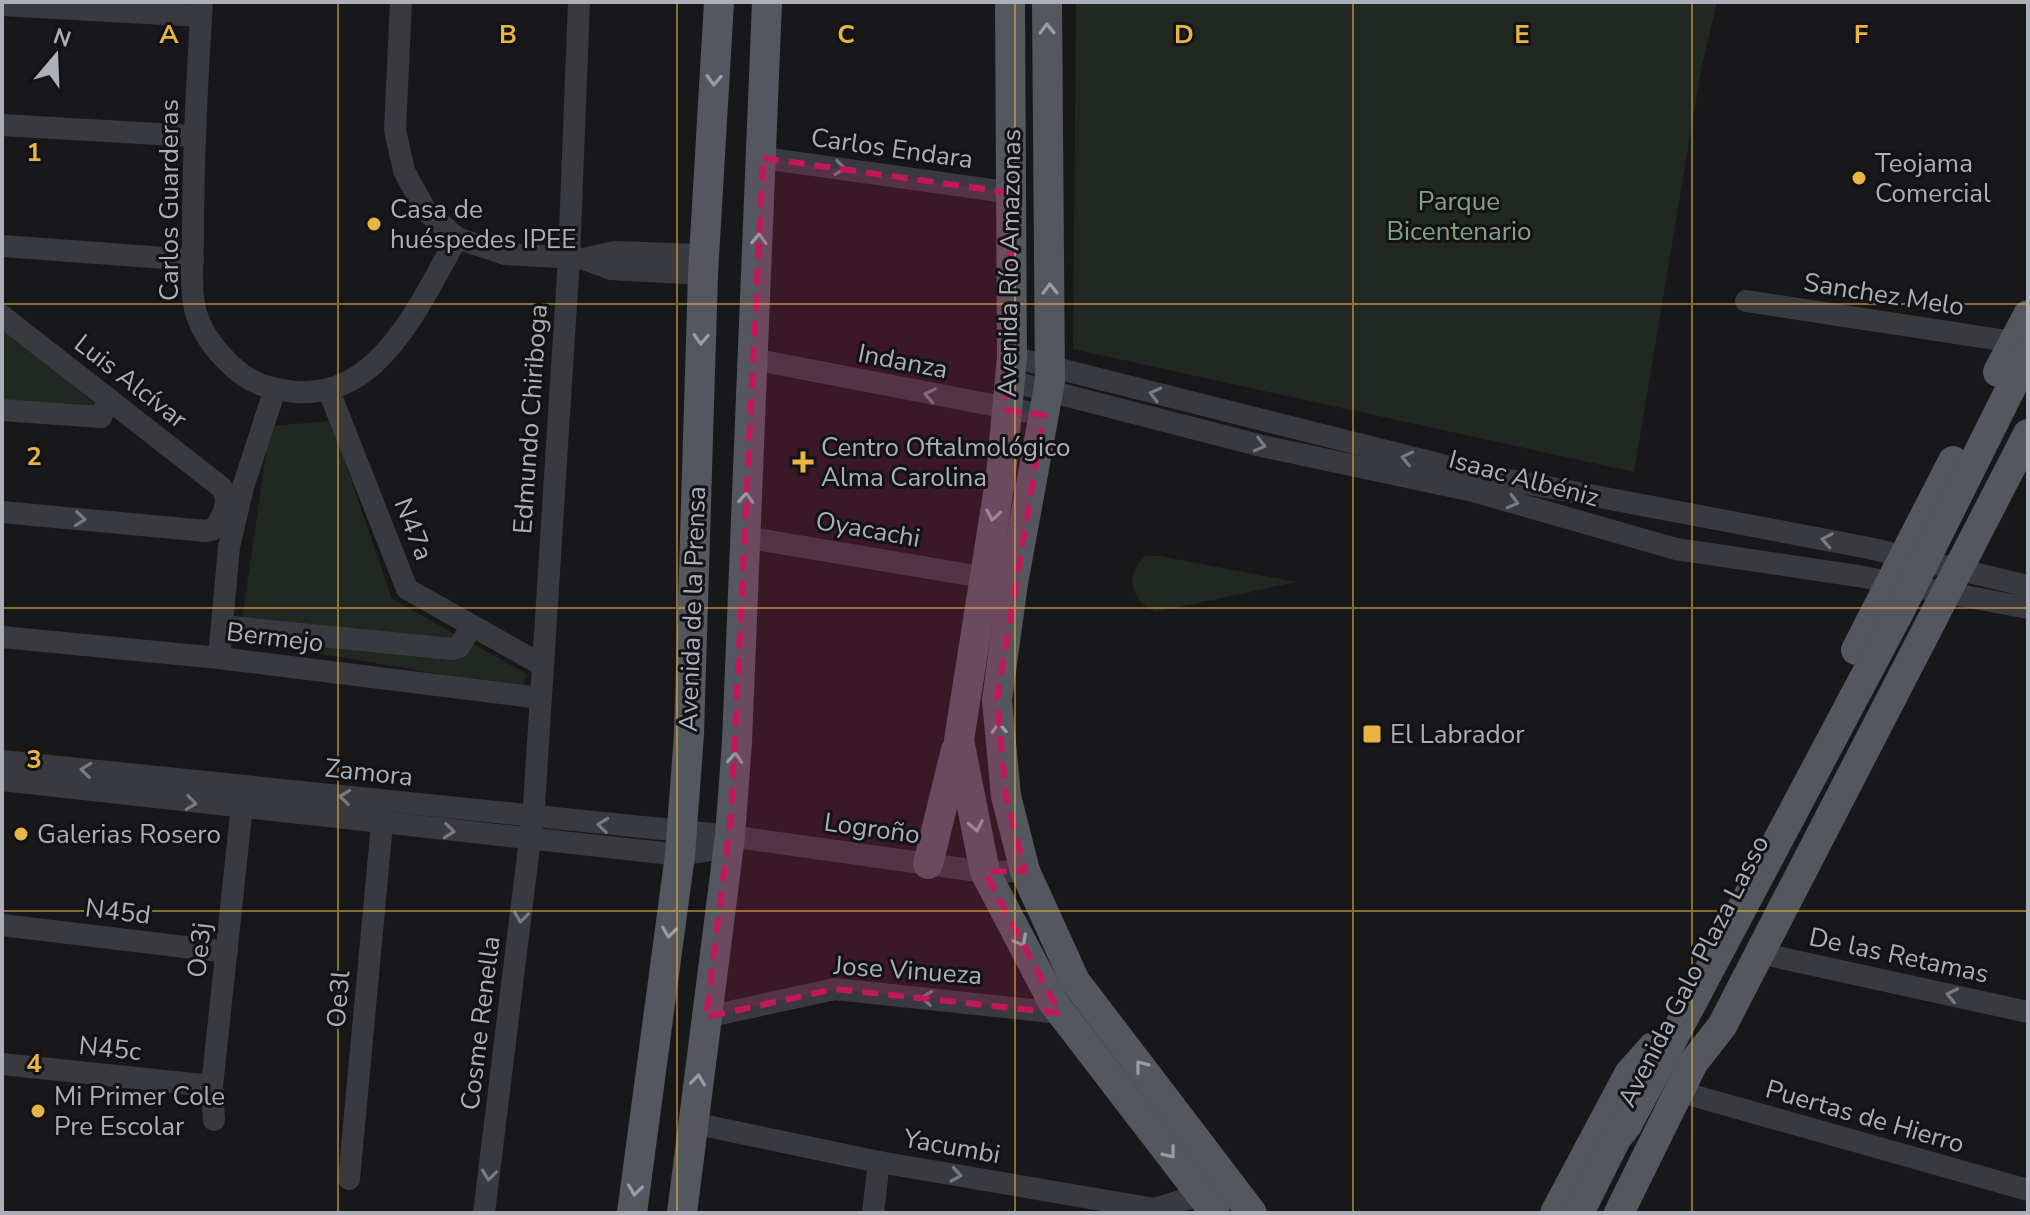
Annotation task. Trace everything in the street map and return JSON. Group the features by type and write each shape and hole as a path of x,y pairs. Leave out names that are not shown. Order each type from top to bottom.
{"main road":[{"name":"Avenida de la Prensa","path":"632,1213 680,844 689,734 703,264 719,2"},
{"name":"Avenida de la Prensa","path":"682,1213 723,842 744,537 763,158 767,2"},
{"name":"Avenida Río Amazonas","path":"1010,2 1013,193 1010,383 1001,475 982,577 959,740 985,872 1060,1013 1208,1204"},
{"name":"Avenida Río Amazonas","path":"1047,2 1048,391 1013,583 997,700 1006,796 1025,871 1075,981 1224,1172 1252,1213"},
{"name":"Avenida Galo Plaza Lasso","path":"1693,1063 1722,1026 1759,953 1926,575 2021,348 2028,315"},
{"name":"Avenida Galo Plaza Lasso","path":"1616,1139 1627,1125 2028,390"},
{"name":"Avenida Galo Plaza Lasso","path":"1616,1139 1617,1121 1653,1047 1926,575 2028,434"},
{"name":"Avenida Galo Plaza Lasso","path":"1693,1063 1693,1049 1926,575"},
{"path":"928,864 959,740"},
{"path":"1633,1213 1722,1026"},
{"path":"1555,1213 1629,1074 1653,1047"},
{"path":"1619,1213 1693,1063"},
{"path":"1579,1213 1616,1139"},
{"path":"1224,1172 1266,1213"}],"street":[{"path":"401,2 395,130 404,171 426,211 457,238 505,254 577,258 614,252 703,264"},
{"name":"Edmundo Chiriboga","path":"531,840 542,665 577,258 579,2"},
{"path":"2,5 202,9"},
{"name":"Carlos Guarderas","path":"202,9 193,136 193,260 197,316 222,356 254,382 275,389 329,391 370,370 397,339 457,238"},
{"path":"2,125 193,136"},
{"name":"Carlos Endara","path":"763,158 1013,193"},
{"path":"2,246 193,260"},
{"name":"Sanchez Melo","path":"1746,301 2021,348"},
{"name":"Luis Alcívar","path":"2,316 109,399 229,503"},
{"name":"Indanza","path":"752,359 1010,383 1048,391"},
{"name":"Isaac Albéniz","path":"1010,383 1926,575 2028,608"},
{"path":"2,512 206,531 214,529 229,503 275,389"},
{"name":"N47a","path":"329,391 407,589 542,665"},
{"path":"2,410 101,417 109,399"},
{"name":"Isaac Albéniz","path":"1476,482 1676,549 2028,586"},
{"path":"219,658 229,547 229,503"},
{"name":"Oyacachi","path":"744,537 982,577"},
{"path":"222,626 452,649 459,647 472,626"},
{"name":"Bermejo","path":"2,637 219,658 540,698"},
{"name":"Zamora","path":"2,761 533,817 680,844"},
{"name":"Zamora","path":"2,780 242,810 531,840 680,844 723,842"},
{"name":"Oe3j","path":"214,1120 212,1086 244,787"},
{"name":"Oe3l","path":"349,1179 382,824"},
{"name":"Cosme Renella","path":"484,1213 531,840"},
{"name":"Logroño","path":"723,842 985,872 1025,871"},
{"name":"N45d","path":"2,925 227,952"},
{"name":"De las Retamas","path":"1759,953 2028,1012"},
{"name":"Jose Vinueza","path":"706,1017 835,989 1060,1013"},
{"name":"N45c","path":"2,1064 212,1086"},
{"name":"Puertas de Hierro","path":"1688,1094 2028,1190"},
{"name":"Yacumbi","path":"693,1123 879,1162 1155,1209 1208,1204"},
{"path":"873,1213 879,1162"}],"highlighted area":[{"path":"763,158 1013,193 1007,410 1044,415 997,700 1006,796 1025,871 985,872 1060,1013 835,989 706,1017 731,815"}],"green space":[{"name":"Parque Bicentenario","path":"1076,2 1717,2 1701,70 1634,472 1073,349"},
{"path":"2,327 96,405 2,400"},
{"path":"331,421 392,599 527,674 522,688 239,640 270,426"},
{"path":"1146,556 1296,582 1156,612 1141,602 1133,587 1134,571"}],"place":[{"name":"Teojama Comercial","path":"1859,178"},
{"name":"Casa de huéspedes IPEE","path":"374,224"},
{"name":"Centro Oftalmológico Alma Carolina","path":"803,462"},
{"name":"El Labrador","path":"1372,734"},
{"name":"Galerias Rosero","path":"21,834"},
{"name":"Mi Primer Cole Pre Escolar","path":"38,1111"}]}
